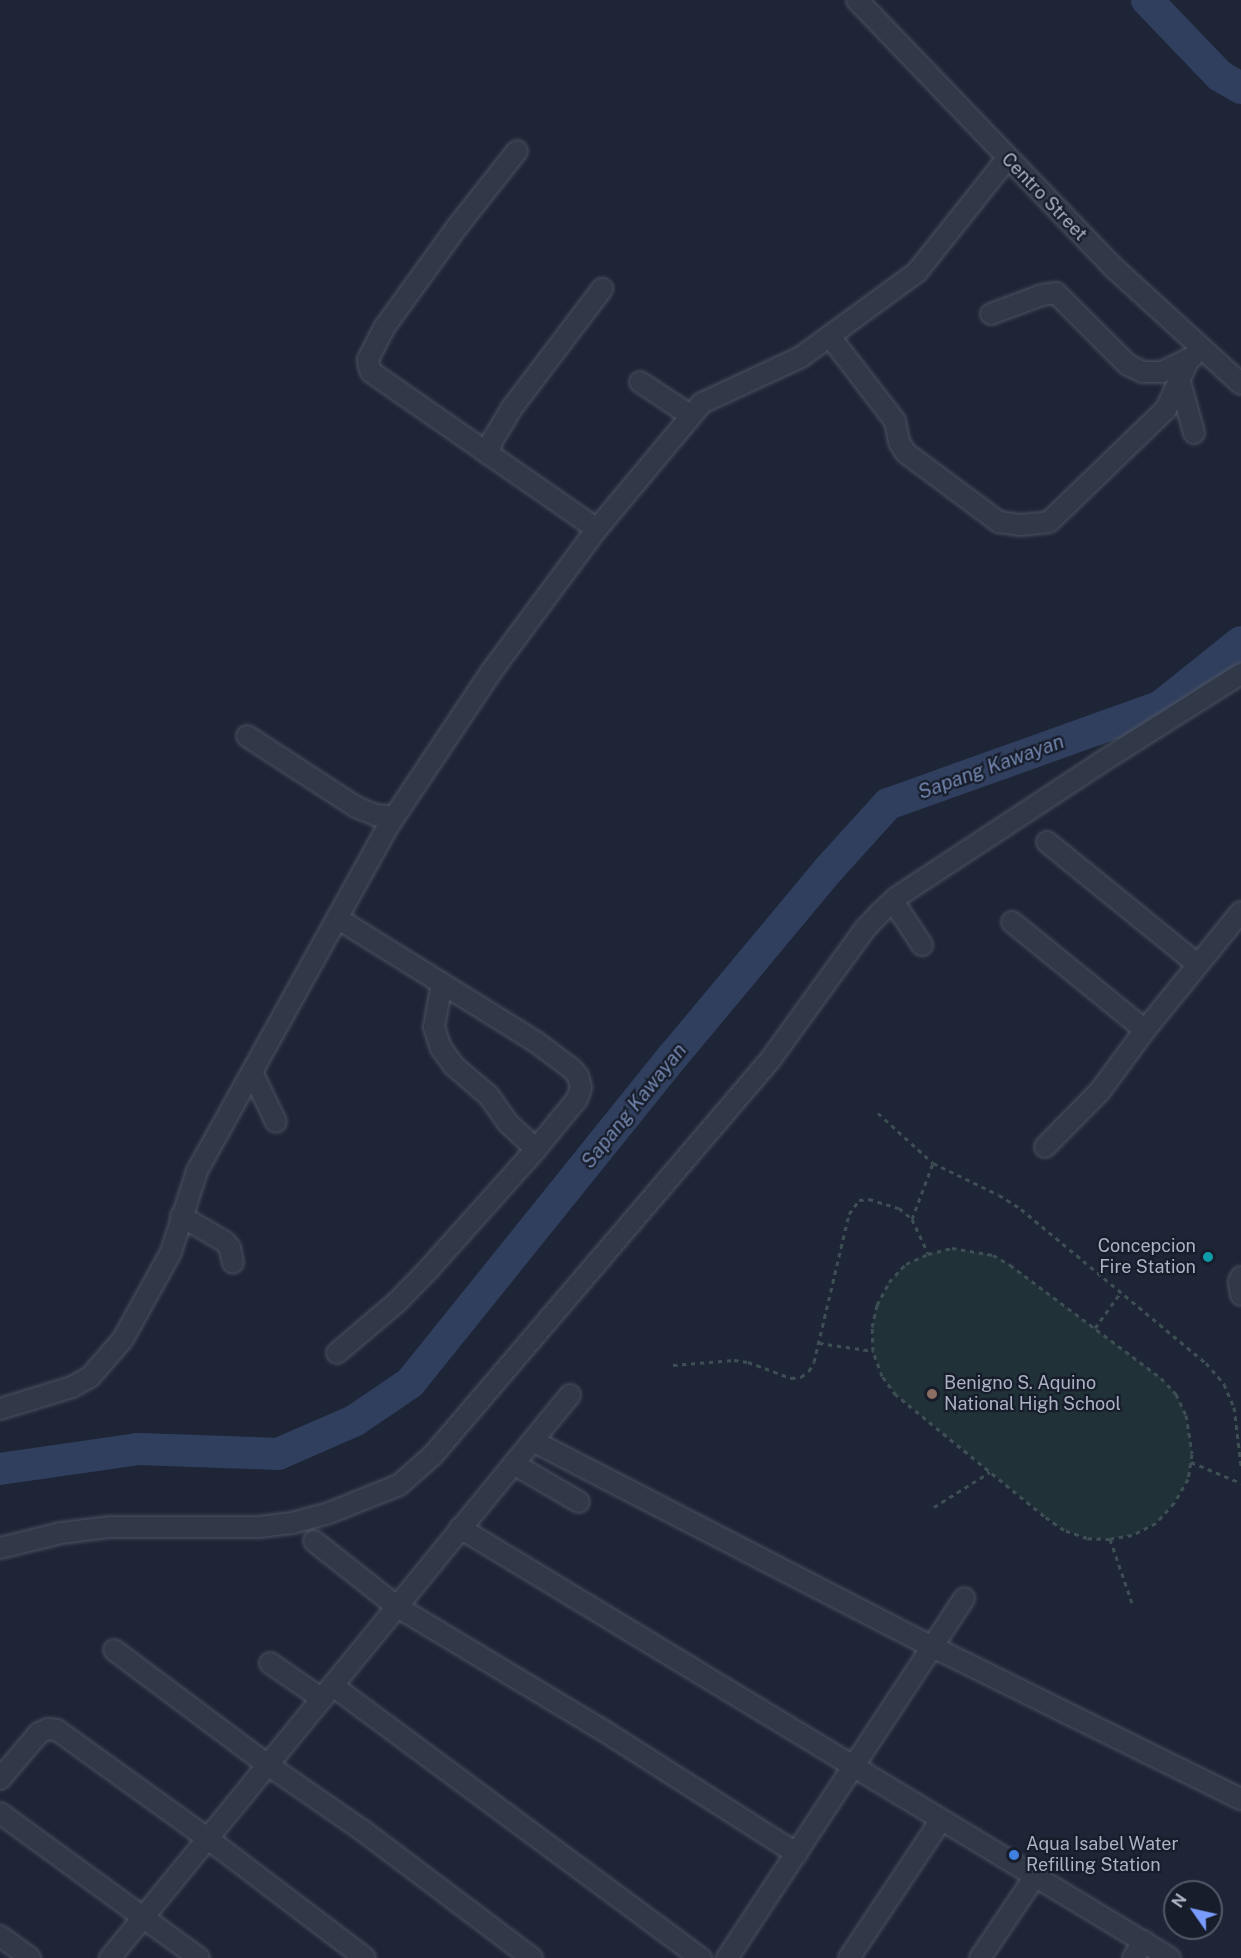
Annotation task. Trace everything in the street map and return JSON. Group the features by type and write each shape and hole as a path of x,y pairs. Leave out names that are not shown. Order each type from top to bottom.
{"street":[{"name":"Centro Street","path":"857,0 1196,355 1241,384"},
{"path":"517,151 457,227 384,328 368,360 371,372 597,529"},
{"path":"0,1409 72,1387 101,1367 123,1339 153,1288 177,1238 181,1216 197,1171 394,818 491,672 597,529 702,403 777,369 831,338 916,272 1007,159"},
{"path":"489,455 492,441 511,409 602,289"},
{"path":"991,314 1042,295 1056,293 1128,365 1143,372 1162,372 1196,355"},
{"path":"831,338 896,421 899,442 906,453 999,522 1021,525 1049,522 1166,409 1196,355"},
{"path":"640,382 690,415"},
{"path":"1180,382 1194,433"},
{"path":"0,1548 62,1533 109,1527 259,1527 292,1523 340,1509 399,1485 433,1455 770,1060 865,928 893,901 1100,763 1241,674"},
{"path":"248,736 356,807 376,815 394,818"},
{"path":"1047,842 1197,964"},
{"path":"893,901 922,945"},
{"path":"1044,1147 1100,1091 1145,1030 1241,912"},
{"path":"337,1353 421,1278 536,1149 577,1099 581,1088 578,1076 536,1042 338,918"},
{"path":"1012,922 1145,1030"},
{"path":"442,983 434,1027 441,1048 454,1066 489,1096 504,1118 536,1149"},
{"path":"253,1074 276,1122"},
{"path":"181,1216 225,1242 230,1248 233,1263"},
{"path":"1241,1276 1241,1295"},
{"path":"110,1958 570,1395"},
{"path":"533,1441 931,1646 1241,1799"},
{"path":"514,1464 579,1502"},
{"path":"460,1528 1170,1958"},
{"path":"314,1541 396,1606 601,1729 797,1854"},
{"path":"727,1958 964,1598"},
{"path":"114,1650 268,1765 363,1830 532,1958"},
{"path":"270,1663 327,1693 701,1958"},
{"path":"0,1779 39,1733 48,1729 57,1731 207,1838 365,1958"},
{"path":"0,1814 199,1958"},
{"path":"849,1958 941,1820"},
{"path":"980,1958 1036,1875"},
{"path":"0,1936 30,1958"},
{"path":"1133,1958 1144,1941"}],"path":[{"path":"878,1113 933,1163 999,1195 1021,1209 1206,1363 1224,1384 1234,1407 1241,1466"},
{"path":"912,1219 933,1163"},
{"path":"673,1365 735,1360 748,1362 791,1378 801,1377 809,1371 819,1344 844,1234 854,1205 859,1200 869,1199 899,1208 912,1219 928,1254"},
{"path":"952,1248 993,1255 1161,1378 1176,1394 1191,1434 1191,1462 1188,1479 1174,1503 1156,1523 1132,1535 1110,1539 1088,1538 1064,1530 896,1395 882,1376 873,1351 875,1316 889,1282 906,1264 928,1254 952,1248"},
{"path":"1095,1329 1121,1292"},
{"path":"819,1344 873,1351"},
{"path":"1191,1462 1241,1482"},
{"path":"934,1507 990,1472"},
{"path":"1110,1539 1132,1603"}],"shaded area":[{"path":"952,1248 993,1255 1010,1265 1161,1378 1176,1394 1186,1415 1192,1454 1188,1479 1174,1503 1156,1523 1132,1535 1110,1539 1087,1538 1064,1530 896,1395 882,1376 873,1351 872,1327 877,1305 889,1282 906,1264 928,1254"}],"waterway":[{"name":"Sapang Kawayan","path":"1147,0 1220,76 1241,88"},
{"name":"Sapang Kawayan","path":"0,1469 138,1449 278,1454 354,1421 410,1383 674,1055 829,869 888,804 1161,706 1241,642"}],"place":[{"name":"Concepcion Fire Station","path":"1208,1257"},
{"name":"Benigno S. Aquino National High School","path":"932,1394"},
{"name":"Aqua Isabel Water Refilling Station","path":"1014,1855"}]}
